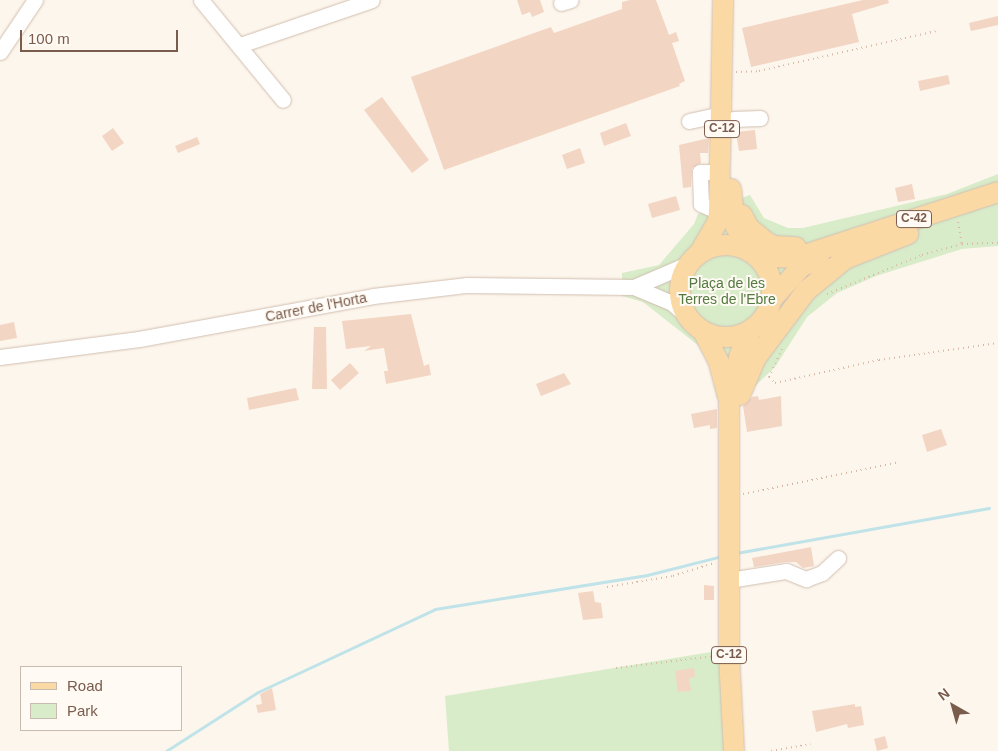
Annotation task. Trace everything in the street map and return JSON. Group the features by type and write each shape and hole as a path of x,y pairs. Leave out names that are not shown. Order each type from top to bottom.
{"main road":[{"name":"C-12","path":"723,0 722,78 727,116 726,168 718,221 694,258 680,287 681,300 688,317 703,331 719,363 729,398"},
{"name":"C-12","path":"722,78 735,0"},
{"name":"C-12","path":"726,168 732,212 753,253 770,276 772,299 764,316 752,329 740,354 729,398 729,553 726,587 729,654 725,680 734,751"},
{"path":"726,168 737,205 754,233 774,246 830,245"},
{"name":"C-42","path":"753,253 795,258 830,245 998,192"},
{"name":"C-42","path":"772,299 802,266 998,205"},
{"path":"729,490 738,457 740,390 755,359 806,291 832,267 908,234"},
{"path":"694,258 724,245 753,253"},
{"name":"C-12","path":"703,331 728,337 752,329"}],"street":[{"path":"0,52 35,0"},
{"path":"201,0 240,45 283,100"},
{"path":"240,45 372,0"},
{"path":"689,121 727,116 760,118"},
{"path":"634,287 694,258"},
{"name":"Carrer de l'Horta","path":"0,357 139,339 432,288 504,284 634,287"},
{"path":"634,287 672,303 688,317"},
{"path":"726,587 786,571 806,579 822,573 838,558"}],"path":[{"path":"722,78 759,72 937,31"},
{"path":"957,218 962,244"},
{"path":"826,296 841,286 922,255 962,244 998,243"},
{"path":"784,345 771,368 769,377 775,383 879,360 998,343"},
{"path":"729,490 900,462"},
{"path":"607,588 673,576 729,553"},
{"path":"616,668 729,654"},
{"path":"771,751 810,744"}],"green space":[{"name":"Plaça de les Terres de l'Ebre","path":"998,174 998,246 962,249 876,276 837,293 807,317 775,367 750,391 717,398 711,367 699,346 643,302 622,296 622,273 659,265 694,224 698,214 750,195 764,218 788,228 803,228 947,194"},
{"path":"723,650 727,751 449,751 445,696"}],"building":[{"path":"517,0 540,0 544,12 532,17 530,12 522,15"},
{"path":"630,0 656,0 669,35 676,32 679,41 672,43 685,81 679,84 680,86 444,170 411,77 551,27 554,33 622,9 622,2"},
{"path":"863,0 888,0 889,3 852,14 859,42 751,67 742,28"},
{"path":"998,16 998,25 971,31 969,23"},
{"path":"948,75 950,84 920,91 918,81"},
{"path":"382,97 429,160 412,173 364,110"},
{"path":"626,123 631,136 604,146 600,133"},
{"path":"113,128 124,143 112,151 102,136"},
{"path":"755,130 757,149 739,151 736,132"},
{"path":"197,137 200,144 178,153 175,146"},
{"path":"709,138 708,153 700,153 701,163 692,168 691,187 683,188 679,145"},
{"path":"580,148 585,163 567,169 562,155"},
{"path":"912,184 915,199 898,202 895,188"},
{"path":"676,196 680,210 652,218 648,204"},
{"path":"411,314 424,366 429,364 431,375 386,384 384,371 388,371 384,348 364,351 371,346 346,349 342,321"},
{"path":"14,322 17,338 0,341 0,325"},
{"path":"314,327 326,327 327,389 312,389"},
{"path":"350,363 359,373 340,390 331,380"},
{"path":"564,373 571,384 541,396 536,384"},
{"path":"296,388 299,400 249,410 247,398"},
{"path":"758,396 759,400 781,396 782,426 747,432 743,406 752,397"},
{"path":"717,409 717,428 710,429 710,425 694,428 691,414"},
{"path":"941,429 947,445 927,452 922,435"},
{"path":"811,547 814,566 803,568 796,562 785,562 754,567 752,558"},
{"path":"704,585 714,586 714,600 704,600"},
{"path":"593,591 595,602 601,603 603,618 583,620 578,593"},
{"path":"694,668 695,677 689,678 691,691 678,692 675,671"},
{"path":"272,688 276,710 258,713 256,705 262,704 260,694"},
{"path":"855,704 855,707 861,706 864,725 848,728 847,724 816,732 812,711"},
{"path":"885,736 888,748 877,751 874,739"}],"waterway":[{"path":"736,553 989,508"},
{"path":"166,751 258,692 435,609 647,575 722,556"}]}
